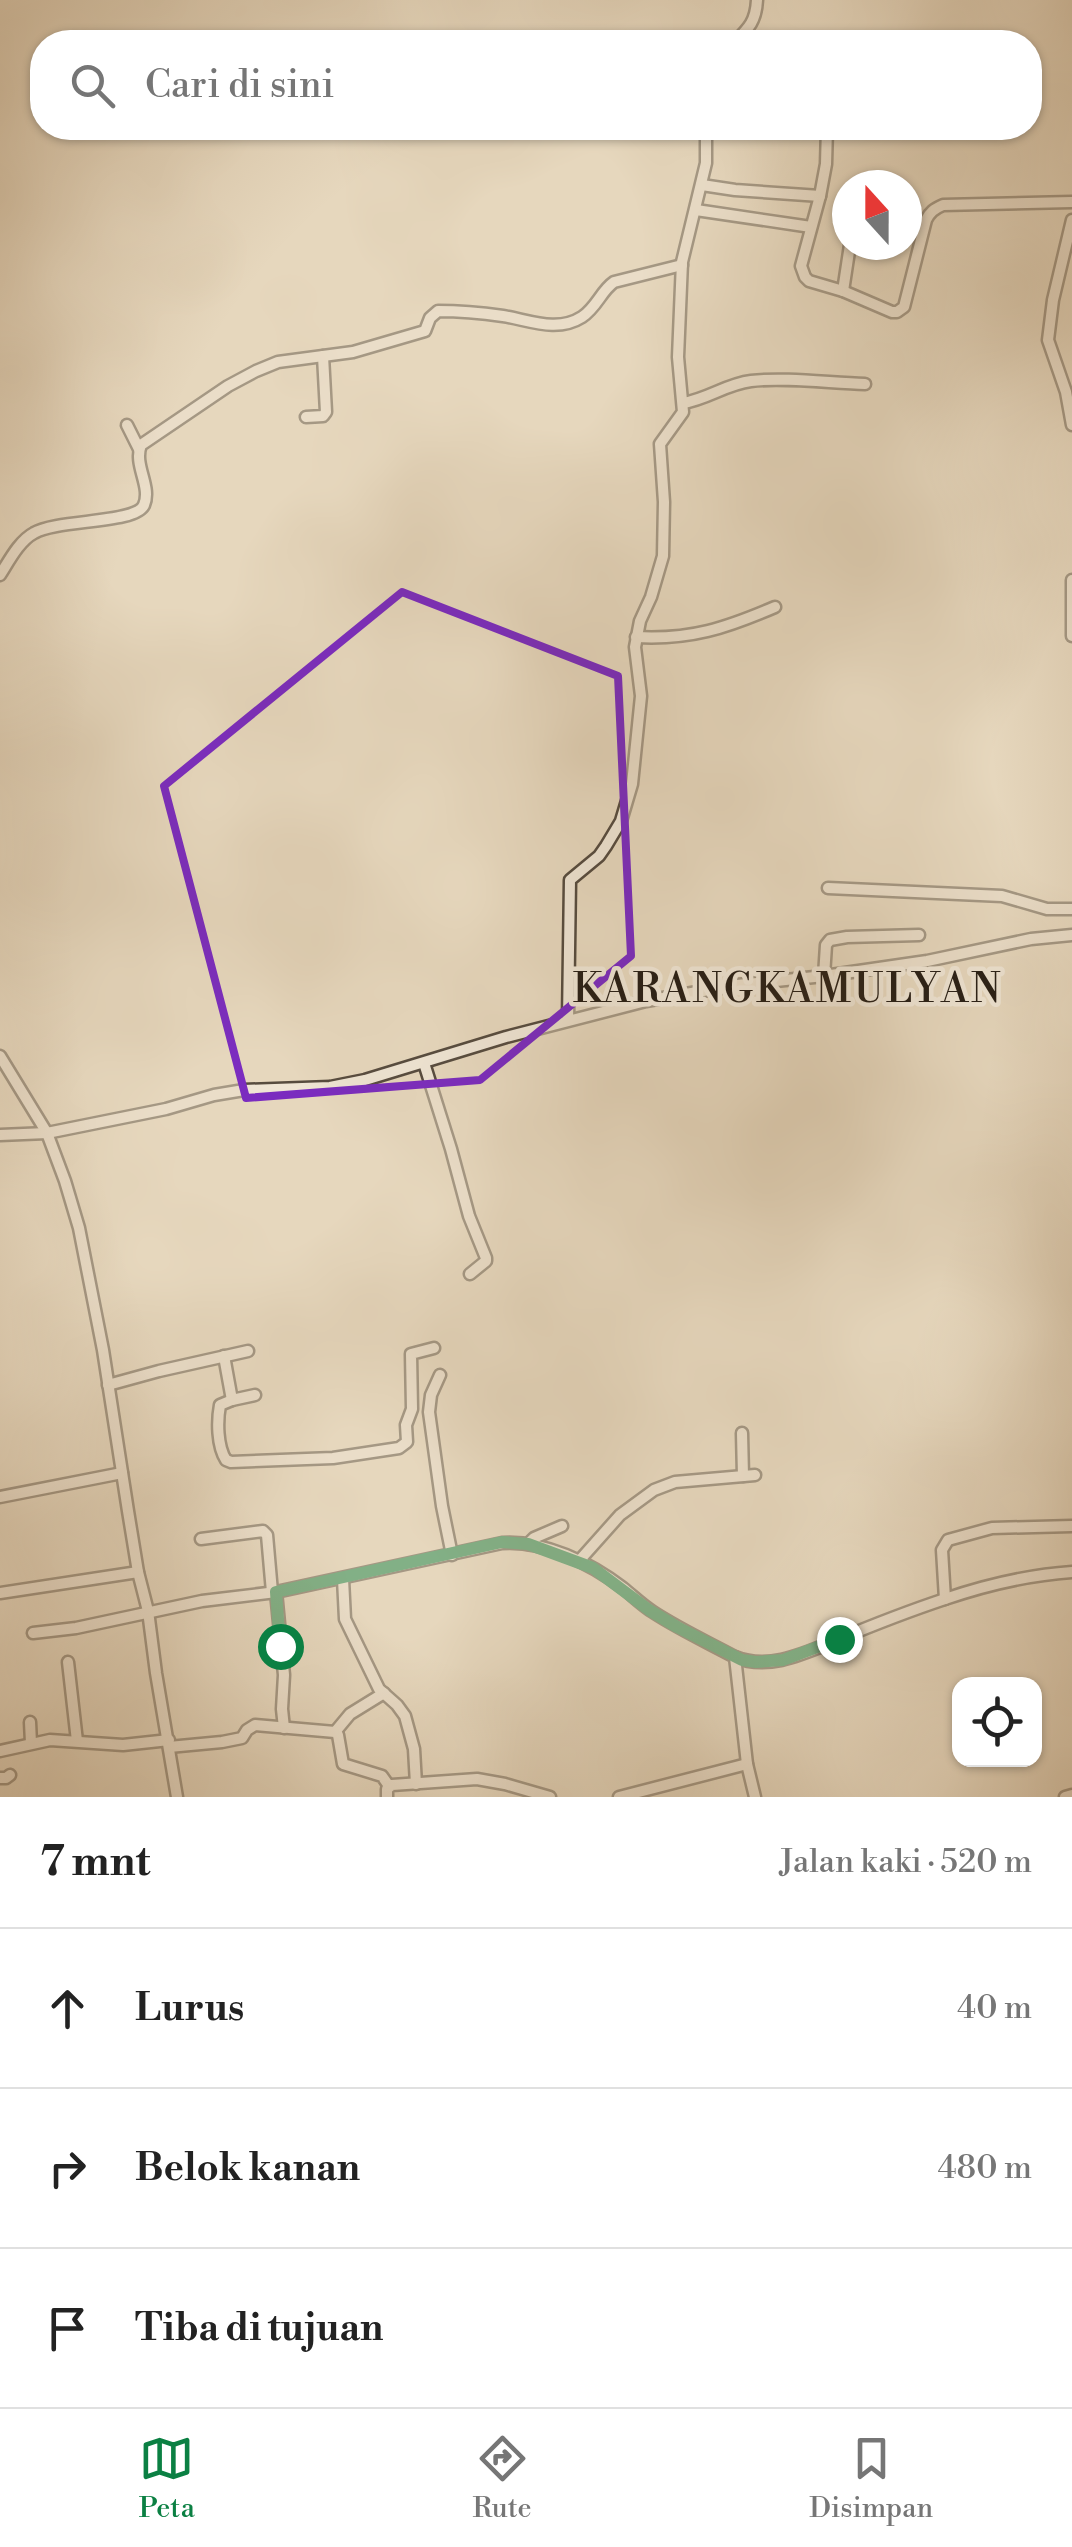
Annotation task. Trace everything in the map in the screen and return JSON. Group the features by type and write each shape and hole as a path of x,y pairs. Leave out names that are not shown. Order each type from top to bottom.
{"street":[{"path":"749,30 755,20 757,0"},
{"path":"568,1020 569,885 577,872 599,856 623,816 632,784 641,696 636,638 663,556 660,444 681,415 683,403 678,357 682,266 702,185 706,140"},
{"path":"827,140 820,196 801,266 805,277 892,312 904,306 929,213 943,205 1072,202"},
{"path":"702,185 820,196"},
{"path":"696,210 812,227"},
{"path":"1072,220 1048,331 1072,425"},
{"path":"843,291 848,260"},
{"path":"0,575 34,532 82,520 124,518 139,512 146,492 138,460 145,441 256,371 278,362 353,352 417,334 425,331 438,311 562,324 582,317 614,282 682,266"},
{"path":"306,417 323,416 326,412 322,356"},
{"path":"683,403 754,380 865,384"},
{"path":"127,425 139,449"},
{"path":"1072,580 1072,636"},
{"path":"636,638 678,637 726,628 775,607"},
{"path":"828,888 1002,896 1048,909 1072,909"},
{"path":"824,976 830,940 919,934"},
{"path":"0,1135 46,1133 244,1090 330,1088 646,1001 926,961 1030,939 1072,935"},
{"path":"0,1056 46,1133 80,1228 138,1572 148,1611 176,1797"},
{"path":"424,1063 471,1223 486,1258 470,1274"},
{"path":"255,1395 223,1402 218,1408 221,1451 226,1460 333,1458 399,1448 407,1442 406,1425 411,1415 412,1354 434,1348"},
{"path":"108,1385 248,1351"},
{"path":"224,1356 232,1400"},
{"path":"440,1375 431,1395 430,1412 452,1555"},
{"path":"579,1562 620,1515 654,1490 676,1482 749,1476 742,1433"},
{"path":"0,1497 122,1473"},
{"path":"528,1544 562,1526"},
{"path":"945,1598 941,1560 948,1540 992,1528 1072,1526"},
{"path":"201,1539 263,1531 267,1535 284,1675 284,1728"},
{"path":"34,1633 342,1579 502,1542 528,1544 579,1562 677,1627 735,1656 756,1662 783,1660 945,1598 1028,1577 1072,1572"},
{"path":"0,1593 138,1572"},
{"path":"342,1579 345,1619 379,1689 406,1716 414,1749 413,1797"},
{"path":"735,1656 747,1764 755,1797"},
{"path":"68,1662 76,1742"},
{"path":"335,1732 350,1714 384,1693"},
{"path":"30,1722 31,1743"},
{"path":"0,1751 31,1743 222,1742 242,1738 255,1725 335,1732"},
{"path":"335,1732 343,1764 382,1776 388,1792 414,1784 477,1779 550,1797"},
{"path":"619,1797 747,1764"},
{"path":"676,1784 680,1797"}],"highlighted area":[{"path":"402,592 618,676 631,956 480,1080 246,1098 164,786"}],"district":[{"name":"KARANGKAMULYAN","path":"788,988"}],"route":[{"path":"280,1646 276,1592 502,1542 546,1549 593,1568 649,1610 742,1660 783,1660 839,1639"}]}
